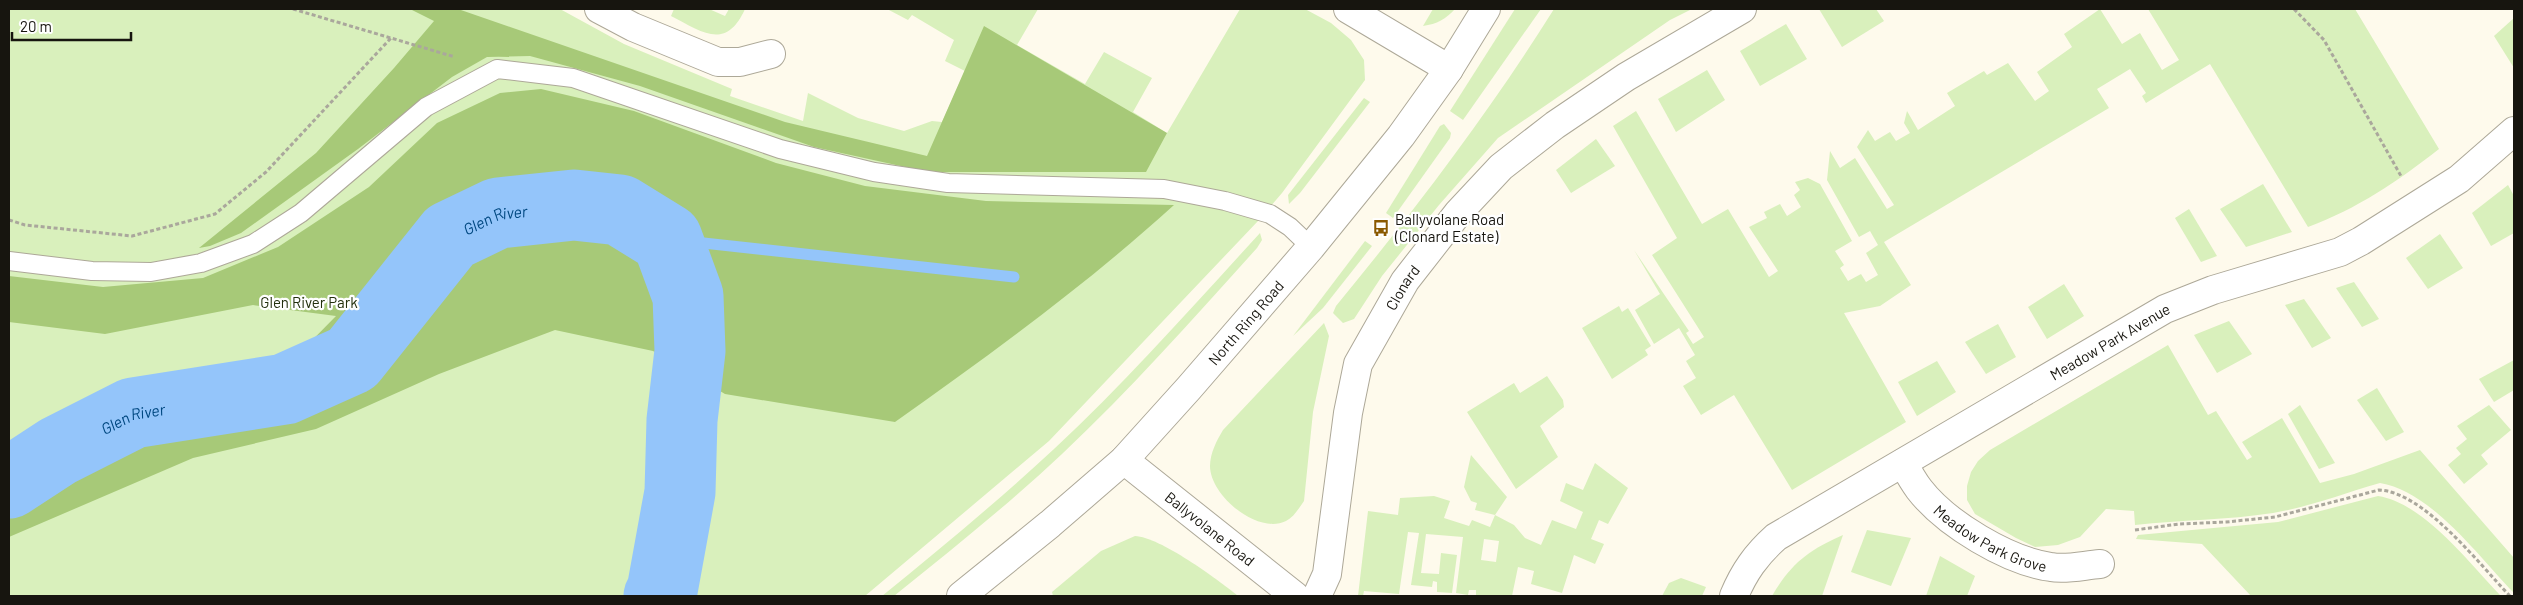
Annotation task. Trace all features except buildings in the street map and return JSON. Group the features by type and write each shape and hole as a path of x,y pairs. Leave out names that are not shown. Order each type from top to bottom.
{"street":[{"path":"599,9 633,27 718,62 740,62 771,54"},
{"path":"1348,9 1449,69"},
{"name":"North Ring Road","path":"961,596 1050,524 1124,460 1311,247 1401,136 1449,69 1486,9"},
{"name":"Clonard","path":"1317,596 1327,574 1348,414 1358,364 1405,280 1458,213 1501,167 1556,125 1626,77 1742,9"},
{"name":"Meadow Park Avenue","path":"1734,596 1742,578 1757,554 1776,537 2165,309 2213,290 2340,252 2361,242 2459,179 2514,131"},
{"name":"Ballyvolane Road","path":"1124,460 1296,596"},
{"name":"Meadow Park Grove","path":"1903,463 1918,489 1936,508 1973,534 2023,562 2053,568 2100,564"}],"lane":[{"path":"9,261 92,270 151,272 201,263 253,244 301,213 426,107 497,70 573,78 780,149 874,172 948,184 1164,190 1225,201 1270,214 1290,227 1311,247"}],"path":[{"path":"292,9 497,70"},
{"path":"2294,9 2324,40 2405,183"},
{"path":"9,220 25,225 132,236 215,214 266,172 391,38"},
{"path":"2135,530 2179,524 2275,517 2379,490 2392,490 2410,498 2433,516 2510,596"}],"green space":[{"name":"Glen River Park","path":"9,9 560,9 624,44 732,89 730,96 803,121 808,93 858,118 904,131 932,121 942,122 965,71 945,61 954,40 912,15 908,20 887,9 1038,9 1017,45 1085,84 1104,52 1152,78 1133,112 1167,133 1240,9 1305,9 1331,23 1351,40 1364,60 1365,80 1282,193 1258,221 1049,441 865,596 9,596"},
{"path":"410,9 458,9 785,122 927,156 984,26 1167,133 1146,172 928,172 814,147 640,86 530,56 487,57 452,77 358,149 241,233 210,246 199,248 316,153 394,68 434,21"},
{"path":"674,9 709,9 725,16 729,9 745,9 738,22 730,30 721,34 712,34 693,28 671,16"},
{"path":"1433,9 1455,9 1441,20 1423,26"},
{"path":"1515,9 1541,9 1463,120 1450,111"},
{"path":"1554,9 1692,9 1670,20 1498,138 1439,205 1382,276 1354,319 1343,323 1333,313 1336,306 1450,161"},
{"path":"1819,9 1876,9 1884,21 1842,47"},
{"path":"2100,9 2122,44 2140,33 2162,70 2179,60 2148,9 2355,9 2439,149 2360,203 2308,227 2210,64 2146,103 2142,96 2146,93 2130,69 2097,89 2109,108 1884,242 1911,285 1880,306 1844,313 1906,422 1792,490 1734,395 1701,415 1683,386 1696,378 1686,361 1695,355 1679,328 1654,344 1635,310 1660,294 1634,250 1689,331 1686,333 1693,344 1704,337 1652,255 1677,238 1613,126 1636,111 1702,224 1728,209 1769,277 1778,271 1749,227 1767,218 1764,212 1780,204 1787,216 1801,207 1794,195 1800,190 1795,182 1808,178 1820,184 1852,241 1835,251 1844,265 1840,268 1848,281 1861,274 1866,282 1878,275 1866,253 1878,245 1870,231 1859,237 1827,180 1830,151 1840,168 1855,158 1887,209 1894,205 1857,147 1868,130 1875,141 1890,132 1896,141 1910,133 1904,123 1907,111 1918,130 1955,106 1947,93 1984,71 1987,75 2008,63 2035,101 2049,91 2037,72 2072,47 2064,34"},
{"path":"2514,18 2514,68 2494,36"},
{"path":"1786,24 1807,59 1760,86 1740,51"},
{"path":"1707,70 1725,100 1676,132 1658,99"},
{"path":"541,89 634,111 776,163 865,186 986,201 1174,205 1141,235 1072,291 1002,345 895,422 725,394 653,351 555,330 439,374 316,429 193,458 9,537 9,447 19,448 111,400 278,375 336,316 253,305 105,334 9,322 9,276 103,287 203,278 278,247 369,187 437,123 500,93"},
{"path":"1364,98 1370,102 1300,193 1289,204 1288,195"},
{"path":"1444,124 1451,133 1450,138 1393,218 1386,213 1440,126"},
{"path":"1596,139 1615,166 1571,193 1556,170"},
{"path":"2263,184 2292,232 2246,247 2220,209"},
{"path":"2508,185 2514,196 2514,233 2491,246 2472,213"},
{"path":"2189,209 2217,256 2201,262 2175,218"},
{"path":"1260,233 1262,240 1257,248 1137,379 1062,454 1001,509 894,596 882,596 991,506 1081,423 1159,343"},
{"path":"2440,234 2463,268 2428,289 2406,258"},
{"path":"1365,241 1372,246 1323,308 1293,336"},
{"path":"2354,282 2379,319 2362,327 2336,288"},
{"path":"2064,284 2084,316 2047,339 2028,307"},
{"path":"2304,299 2331,338 2312,348 2285,305"},
{"path":"1619,306 1622,312 1628,308 1651,346 1645,350 1648,355 1612,379 1582,328"},
{"path":"2229,321 2252,354 2217,373 2194,335"},
{"path":"1324,323 1329,336 1313,412 1304,501 1294,515 1286,521 1274,524 1262,522 1237,510 1226,500 1212,477 1210,461 1216,442 1223,430"},
{"path":"1998,324 2016,357 1986,374 1965,342"},
{"path":"2168,345 2208,415 2216,411 2247,460 2252,457 2242,442 2282,418 2320,483 2354,474 2420,450 2514,558 2514,593 2470,544 2436,512 2418,498 2380,483 2300,507 2273,513 2238,517 2135,525 2134,511 2106,509 2080,537 2058,545 2035,547 1975,514 1967,500 1967,486 1971,472 1978,461 1990,450"},
{"path":"2514,360 2514,390 2494,402 2479,379"},
{"path":"1937,361 1956,392 1917,416 1898,382"},
{"path":"1547,376 1563,400 1564,407 1540,426 1558,457 1516,489 1467,412 1514,383 1520,393"},
{"path":"2377,388 2404,432 2386,441 2357,400"},
{"path":"2300,405 2335,463 2319,469 2288,414"},
{"path":"2489,405 2511,430 2481,455 2488,464 2464,484 2448,465 2461,454 2456,448 2467,439 2457,426"},
{"path":"1471,455 1507,497 1495,515 1475,510 1477,503 1471,501 1464,487"},
{"path":"1595,463 1628,488 1608,524 1599,520 1591,539 1604,544 1595,564 1574,555 1562,593 1531,584 1534,571 1518,567 1512,596 1476,596 1476,590 1469,590 1468,595 1456,593 1463,537 1426,534 1421,573 1439,574 1441,553 1457,555 1452,593 1437,592 1437,582 1433,581 1432,587 1411,585 1419,533 1408,532 1399,594 1364,591 1363,596 1358,596 1368,511 1398,515 1400,498 1434,496 1450,501 1444,518 1469,526 1472,520 1490,527 1495,515 1514,525 1525,538 1541,545 1552,520 1576,529 1583,512 1560,501 1566,483 1583,490","holes":["1484,539 1499,541 1496,562 1481,560"]},
{"path":"2378,496 2395,501 2429,522 2445,536 2501,596 2251,596 2202,544 2136,539 2138,535 2278,522"},
{"path":"1867,530 1911,538 1891,586 1851,572"},
{"path":"1843,535 1822,596 1772,596 1786,575 1802,559 1820,546"},
{"path":"1135,536 1159,543 1173,551 1238,596 1053,596 1052,592 1101,551"},
{"path":"1940,556 1975,576 1967,596 1926,596"},
{"path":"1681,578 1706,587 1702,596 1662,596 1669,583"}],"waterway":[{"name":"Glen River","path":"9,483 58,451 133,413 285,389 352,359 450,236 498,213 574,205 620,210 667,239 688,296 690,351 682,420 680,492 662,591 659,596"},
{"path":"667,239 1014,277"}],"place":[{"name":"Ballyvolane Road (Clonard Estate)","path":"1381,228"}]}
